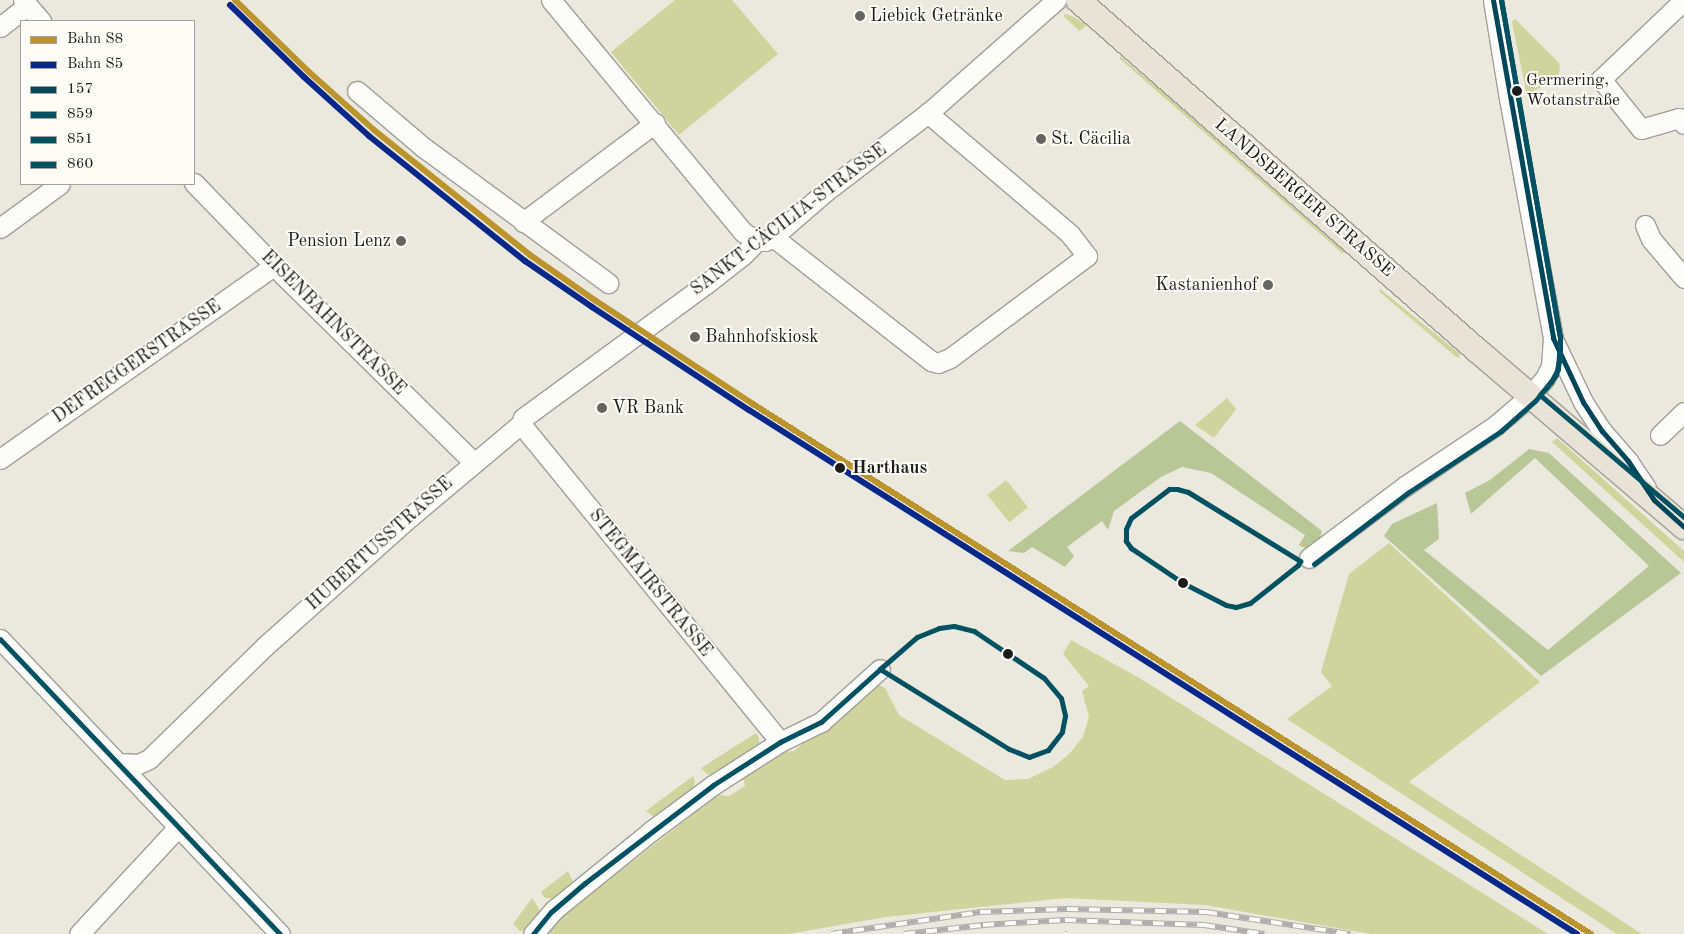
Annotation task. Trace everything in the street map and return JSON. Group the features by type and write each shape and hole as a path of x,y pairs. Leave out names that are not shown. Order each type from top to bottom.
{"main road":[{"name":"LANDSBERGER STRASSE","path":"1078,0 1530,396 1684,527"}],"street":[{"path":"552,0 656,123 743,232 765,239 931,361 938,363 950,358 1087,256 1070,234 928,113"},
{"name":"SANKT-CÄCILIA-STRASSE","path":"648,326 714,278 928,113 1056,0"},
{"path":"1310,558 1405,486 1477,440 1530,396 1549,372 1553,355 1553,338 1526,199 1494,0"},
{"path":"1684,0 1601,79 1641,129 1678,118 1684,124"},
{"path":"0,28 25,3 40,20"},
{"path":"357,91 423,147 608,283"},
{"path":"523,222 656,123"},
{"name":"EISENBAHNSTRASSE","path":"195,184 274,266 473,462"},
{"path":"0,228 59,185"},
{"path":"1645,225 1651,238 1684,278"},
{"name":"DEFREGGERSTRASSE","path":"0,459 274,266"},
{"name":"HUBERTUSSTRASSE","path":"118,763 138,764 149,759 269,642 473,462 520,424 523,418 648,326"},
{"path":"1553,338 1583,402 1602,432 1628,461 1654,500"},
{"path":"1660,435 1684,412"},
{"name":"STEGMAIRSTRASSE","path":"520,424 780,742"},
{"path":"0,639 280,934"},
{"path":"533,934 555,909 607,866 713,785 780,742 821,722 880,669"},
{"path":"79,934 178,827"}],"green space":[{"path":"675,0 732,0 778,54 679,135 611,52"},
{"path":"1064,14 1072,16 1087,25 1080,31 1064,17"},
{"path":"1515,19 1559,63 1560,70 1558,76 1527,96 1512,22"},
{"path":"1120,56 1265,178 1346,252 1342,253 1120,59"},
{"path":"1380,289 1459,353 1460,358 1456,357 1381,293"},
{"path":"1227,398 1236,409 1214,438 1195,425"},
{"path":"1180,421 1322,531 1319,541 1307,548 1302,547 1299,545 1305,535 1211,473 1182,467 1161,477 1114,511 1108,530 1102,521 1067,547 1074,556 1065,567 1032,547 1024,553 1008,551"},
{"path":"1557,438 1684,551 1684,562 1552,442"},
{"path":"1529,449 1549,453 1681,573 1541,676 1384,536 1392,524 1437,503 1439,539 1424,550 1548,650 1649,566 1535,458 1471,514 1465,493 1490,480"},
{"path":"1006,480 1028,507 1009,522 987,495"},
{"path":"1389,543 1540,682 1409,782 1642,934 1617,934 1287,719 1332,686 1321,672 1349,574"},
{"path":"1071,640 1141,679 1548,934 1371,934 1205,905 1065,898 886,917 789,934 546,934 566,913 718,795 729,796 745,786 742,775 785,752 794,751 866,688 879,685 885,688 899,715 1005,780 1028,779 1053,767 1069,754 1083,737 1089,717 1082,691 1089,686 1063,654"},
{"path":"756,733 759,738 759,745 713,776 707,774 701,768"},
{"path":"693,776 695,781 693,790 658,817 654,817 646,811"},
{"path":"568,871 573,882 572,886 555,898 544,897 541,892"},
{"path":"532,898 541,912 527,930 520,931 513,924"}],"railway":[{"path":"831,934 980,912 1067,909 1206,912 1350,934"},
{"path":"904,934 983,925 1065,920 1204,925 1264,934"}],"rail line":[{"name":"S8","path":"235,0 309,72 374,130 530,255 596,301 753,404 1591,934"},
{"name":"S5","path":"230,5 304,77 369,136 525,261 749,410 1577,934"}],"transit line":[{"name":"157","path":"1493,0 1553,338 1583,402 1602,431 1628,461 1654,500 1684,527"},
{"name":"851","path":"1314,564 1409,492 1501,431 1535,401 1551,382 1558,369 1560,337 1501,0"},
{"name":"860","path":"1501,0 1560,337 1560,356 1556,375 1540,395 1684,517"},
{"name":"851","path":"1169,489 1188,492 1300,561 1298,565 1250,603 1236,607 1226,605 1183,583 1131,548 1126,541 1126,529 1131,518 1169,489"},
{"name":"859","path":"954,626 974,631 1044,678 1061,698 1065,716 1062,732 1048,750 1029,757 1009,749 880,669 917,637 939,628 954,626"},
{"name":"859","path":"0,639 280,934"},
{"name":"859","path":"533,934 551,912 585,883 713,785 780,742 821,722 880,669"}],"place":[{"name":"Liebick Getränke","path":"860,16"},
{"name":"Germering, Wotanstraße","path":"1517,91"},
{"name":"St. Cäcilia","path":"1041,139"},
{"name":"Pension Lenz","path":"401,241"},
{"name":"Kastanienhof","path":"1268,285"},
{"name":"Bahnhofskiosk","path":"695,337"},
{"name":"VR Bank","path":"602,408"},
{"name":"Harthaus","path":"840,468"}]}
